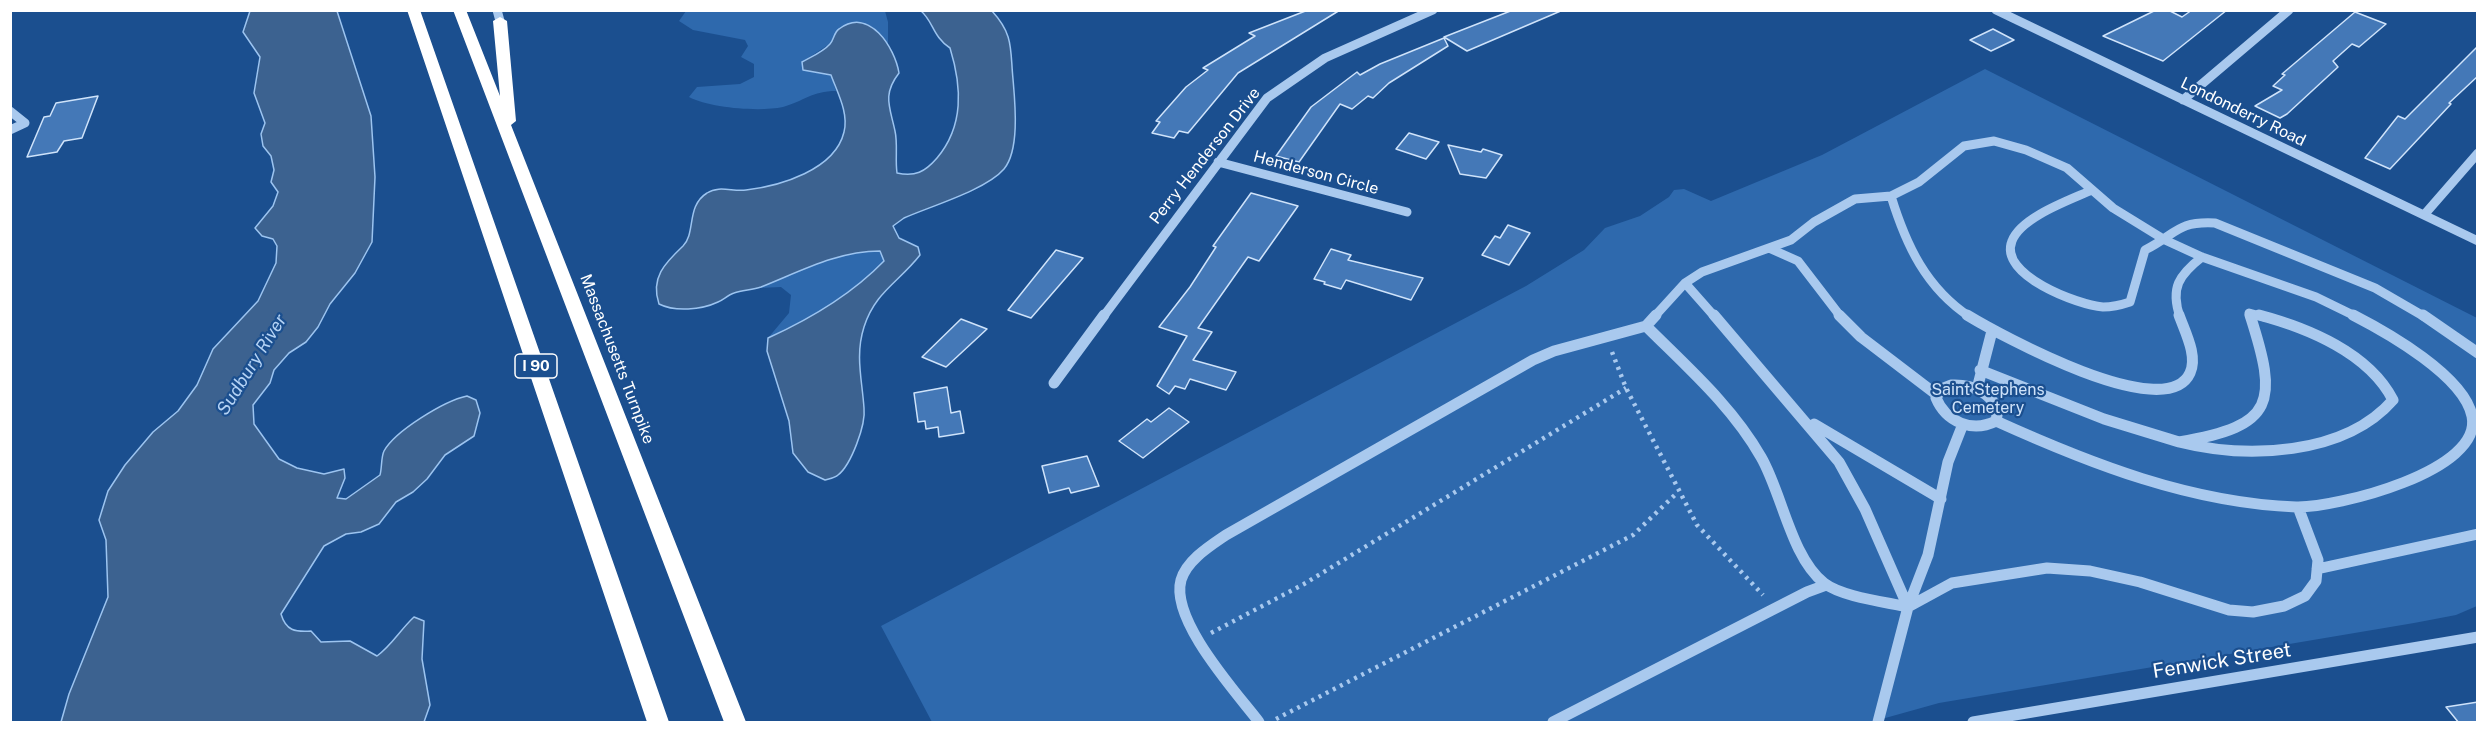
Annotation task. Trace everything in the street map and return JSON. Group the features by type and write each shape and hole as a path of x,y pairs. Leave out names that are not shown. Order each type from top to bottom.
{"highway":[{"name":"I 90","path":"413,10 658,723"},
{"name":"Massachusetts Turnpike","path":"459,10 735,723"},
{"path":"499,14 511,144"}],"street":[{"name":"Perry Henderson Drive","path":"1054,383 1267,98 1286,81 1333,54 1434,10"},
{"name":"Londonderry Road","path":"1996,10 2478,241"},
{"path":"2183,100 2289,10"},
{"path":"10,111 25,123 10,130"},
{"path":"1259,723 1200,640 1183,609 1180,593 1181,581 1204,551 1226,535 1533,360 1554,351 1646,326 1685,283 1702,272 1791,240 1814,222 1855,199 1891,196 1919,182 1964,146 1994,141 2047,158 2067,168 2113,208 2165,240 2202,257 2316,297 2389,333 2451,381 2466,399 2473,418 2471,436 2455,453 2427,472 2396,486 2362,496 2298,507 2211,497 2175,488 2127,474 2056,448 1996,421 1979,427 1963,424 1942,411 1937,396 1861,337 1839,315 1798,261 1771,249"},
{"path":"2424,215 2478,153"},
{"name":"Henderson Circle","path":"1218,162 1407,212"},
{"path":"2092,190 2055,207 2029,223 2012,240 2009,254 2013,264 2029,278 2062,295 2096,306 2114,307 2130,302 2134,292 2135,274 2145,250 2165,240 2181,226 2193,222 2215,223 2375,288 2441,326 2478,353"},
{"path":"1891,196 1905,239 1931,282 1966,314 1992,331 2081,371 2116,384 2141,389 2171,388 2185,381 2192,367 2192,352 2180,321 2175,300 2175,286 2182,273 2202,257"},
{"path":"1685,283 1716,314 1757,369 1807,419 1849,478 1878,535 1908,607"},
{"path":"1980,370 2113,424 2178,442 2230,451 2263,452 2296,448 2333,438 2360,427 2384,412 2393,400 2390,389 2374,372 2335,346 2273,318 2249,313 2265,368 2267,390 2261,404 2253,417 2236,429 2178,442"},
{"path":"1646,326 1702,381 1744,431 1780,493 1798,545 1811,567 1826,585 1908,607 1952,583 2047,568 2090,571 2139,582 2229,610 2253,612 2284,606 2305,596 2316,581 2318,560 2298,507"},
{"path":"1977,389 1980,370 1992,331"},
{"path":"1937,396 1941,388 1951,385 1977,389 1996,404 1999,414 1996,421"},
{"path":"1807,419 1941,499"},
{"path":"1878,723 1908,607 1928,555 1948,462 1963,424"},
{"path":"2317,569 2478,534"},
{"path":"1553,723 1826,585"},
{"name":"Fenwick Street","path":"1973,723 2478,637"}],"path":[{"path":"1607,337 1626,388 1697,525 1776,609"},
{"path":"1200,640 1304,584 1626,388"},
{"path":"1270,723 1633,535 1678,492"}],"green space":[{"path":"686,11 885,11 888,22 888,45 876,30 837,30 831,43 802,62 831,75 836,91 821,93 783,107 748,109 709,104 689,97 697,87 740,84 754,77 754,64 741,57 748,46 745,40 693,30 679,21"},
{"name":"Saint Stephens Cemetery","path":"1985,69 2477,318 2477,606 2456,615 2414,623 1939,703 1871,722 932,722 881,626 1526,286 1584,250 1605,228 1640,216 1669,197 1674,190 1684,189 1711,201 1822,155"},
{"path":"860,251 880,251 884,261 830,305 768,338 789,313 791,295 781,287 758,288 827,260"}],"water":[{"name":"Sudbury River","path":"250,11 337,11 371,116 375,177 372,242 355,273 330,304 318,327 306,342 289,353 274,370 270,383 253,405 254,424 279,459 297,468 324,474 344,469 345,478 337,498 346,499 380,475 384,451 398,435 421,418 446,404 467,396 476,400 480,413 474,436 445,455 427,479 413,492 396,502 379,524 361,532 346,534 324,546 281,614 288,627 296,631 311,631 321,642 350,641 377,656 414,617 424,621 422,659 430,705 424,722 61,722 69,694 108,597 106,540 99,520 108,491 125,465 153,432 178,411 197,385 213,349 258,301 276,263 277,246 273,239 262,236 255,228 273,206 278,192 271,182 274,170 271,156 263,146 261,134 265,123 254,93 260,57 243,32"},
{"path":"921,11 992,11 999,20 1008,35 1011,51 1015,113 1012,150 1009,161 996,177 972,191 904,218 893,226 899,238 918,247 920,255 881,296 869,315 860,347 863,424 848,463 837,476 825,480 808,472 793,453 789,421 767,351 768,338 815,314 844,295 884,261 880,251 833,258 761,287 734,293 711,305 696,308 680,309 659,304 656,286 665,265 687,241 696,205 700,198 716,189 760,188 790,180 818,166 830,157 839,145 844,132 845,117 831,75 803,70 802,62 824,49 831,42 837,30 850,23 870,26 879,33 897,63 899,73 890,88 889,101 896,136 897,173 914,174 933,163 946,146 956,119 957,77 950,48 940,39"}],"building":[{"path":"1308,10 1340,10 1238,73 1188,133 1179,131 1174,138 1152,133 1160,122 1156,121 1186,87 1208,70 1203,68 1255,36 1249,33"},
{"path":"1513,10 1563,10 1467,51 1444,37"},
{"path":"2156,10 2168,10 2182,17 2192,10 2227,10 2163,61 2103,36"},
{"path":"2355,12 2386,24 2359,47 2352,44 2333,61 2338,67 2287,114 2280,118 2255,106 2282,90 2273,86 2285,75 2282,74"},
{"path":"1993,29 2014,40 1991,51 1970,40"},
{"path":"1444,38 1448,46 1389,83 1373,98 1368,96 1352,109 1340,104 1299,162 1276,156 1311,107 1357,72 1360,75 1380,64"},
{"path":"2478,46 2478,76 2449,103 2451,104 2390,169 2365,158 2398,116 2405,119"},
{"path":"98,96 82,138 64,141 57,152 27,157 44,117 50,116 56,103"},
{"path":"1409,133 1439,142 1426,159 1396,149"},
{"path":"1448,145 1481,152 1483,149 1502,155 1486,178 1460,174"},
{"path":"1251,193 1298,206 1259,261 1248,257 1198,328 1212,332 1193,360 1236,372 1226,390 1190,379 1185,389 1175,386 1169,394 1157,386 1187,336 1159,327 1190,287 1216,247 1213,246"},
{"path":"1508,225 1530,233 1509,265 1482,255 1495,236 1500,238"},
{"path":"1331,249 1351,255 1348,260 1423,278 1411,300 1346,280 1341,289 1324,284 1325,282 1314,279"},
{"path":"1056,250 1083,258 1031,318 1008,310"},
{"path":"961,319 987,329 946,367 922,357"},
{"path":"947,387 951,413 960,411 964,433 939,437 938,427 926,429 925,421 918,422 914,393"},
{"path":"1169,408 1189,422 1143,458 1119,441 1147,419 1151,422"},
{"path":"1087,456 1099,486 1071,493 1069,488 1049,493 1042,466"},
{"path":"2478,702 2478,723 2459,723 2446,707"}]}
